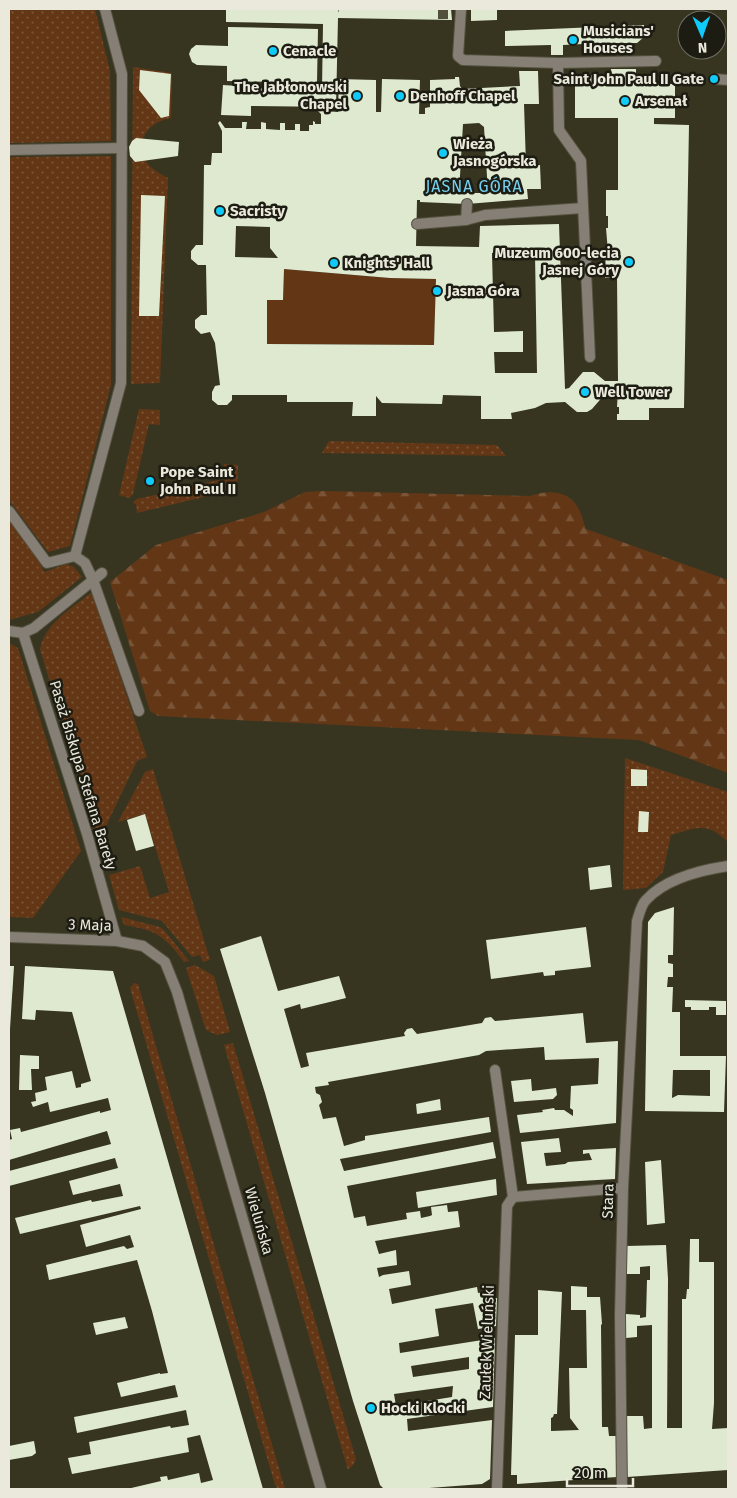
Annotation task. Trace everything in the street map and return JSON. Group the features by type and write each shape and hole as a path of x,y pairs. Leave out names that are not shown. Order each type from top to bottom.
{"street":[{"path":"75,556 121,383 122,74 106,9"},
{"path":"461,9 458,56 463,60 558,63 656,61"},
{"path":"558,63 559,130 581,161 590,356"},
{"path":"714,79 728,80"},
{"path":"9,150 122,148"},
{"path":"466,220 467,204"},
{"path":"416,224 466,220 485,215 583,208"},
{"path":"9,511 47,563 75,556 85,563 93,580 139,711"},
{"path":"9,631 23,633 34,628 102,573"},
{"name":"Pasaż Biskupa Stefana Bareły","path":"23,633 87,834 117,941"},
{"name":"Stara","path":"622,1489 620,1314 623,1188 637,921 644,900 659,889 683,876 728,866"},
{"name":"3 Maja","path":"9,937 117,941 143,946 165,962"},
{"name":"Wieluńska","path":"165,962 177,992 320,1489"},
{"name":"Zaułek Wieluński","path":"495,1070 513,1197 507,1206 497,1489"},
{"path":"513,1197 623,1188"}],"green space":[{"path":"9,9 95,9 110,71 111,141 9,143"},
{"path":"133,67 172,73 171,118 155,124 149,129 142,141 143,156 148,164 168,178 160,383 131,384"},
{"path":"111,156 111,385 70,546 48,552 9,500 9,157"},
{"path":"284,269 390,278 436,279 434,345 267,344 267,300 283,300"},
{"path":"139,409 160,410 160,425 149,424 133,494 129,498 119,495"},
{"path":"329,441 497,445 506,456 322,453"},
{"path":"224,464 238,465 237,489 137,513 136,505 133,502 137,499 223,479"},
{"path":"305,492 530,496 550,492 562,494 577,506 586,529 728,580 728,773 639,740 158,716 150,711 110,582 156,545 264,512"},
{"path":"9,518 37,555 44,572 67,564 74,567 82,577 38,612 9,620"},
{"path":"92,592 147,757 137,761 106,826 94,829 40,649 47,631 53,624"},
{"path":"9,643 18,648 81,851 33,918 9,917"},
{"path":"625,758 728,792 728,842 714,831 701,828 671,835 663,872 646,888 623,890"},
{"path":"153,769 210,960 203,962 200,955 192,957 162,921 119,910 109,875 140,866 150,898 169,892 145,814 118,822 145,772"},
{"path":"121,917 160,927 189,961 184,962 165,940 152,932 124,925"},
{"path":"195,965 214,976 230,1032 217,1035 206,1030 186,968"},
{"path":"134,983 138,984 285,1489 278,1489 275,1485 130,988"},
{"path":"233,1043 356,1459 348,1470 224,1045"}],"building":[{"path":"226,9 338,9 338,13 339,9 451,9 452,20 338,18 336,107 251,106 251,116 221,115 223,85 253,87 251,88 322,89 323,24 226,22"},
{"path":"471,9 497,9 497,20 471,21"},
{"name":"Musicians' Houses","path":"644,25 644,37 637,43 615,43 615,53 604,53 603,43 563,45 563,55 551,55 551,45 505,46 505,31"},
{"name":"Cenacle","path":"228,27 318,29 317,83 227,81 227,66 197,65 192,62 189,54 196,45 228,46"},
{"path":"611,69 636,69 636,84 675,84 675,118 654,118 654,124 689,125 684,408 649,408 649,420 617,420 617,414 619,414 619,407 617,407 618,390 605,390 605,394 587,412 577,412 565,402 546,403 535,408 511,413 512,419 481,419 481,396 443,395 442,404 382,403 376,396 376,416 352,416 353,402 287,402 287,395 232,395 232,400 227,405 218,405 212,400 212,392 215,386 220,385 215,343 210,332 201,334 195,328 195,320 201,315 207,315 206,265 198,265 191,259 191,251 196,245 203,245 204,165 211,165 212,153 222,153 222,131 218,123 220,121 225,128 242,128 242,122 247,122 246,129 261,129 261,122 266,123 266,129 280,130 280,123 285,123 285,130 295,130 295,124 300,124 300,131 309,131 309,125 313,125 313,121 315,124 321,124 321,114 318,111 321,108 324,111 338,112 339,79 376,80 376,112 381,112 382,79 420,80 419,114 425,114 425,108 430,107 430,80 455,79 455,77 459,77 462,89 520,86 519,71 538,71 539,104 524,104 526,165 540,165 541,189 527,189 528,199 467,204 420,202 420,200 417,200 416,246 479,247 480,226 559,224 565,389 569,388 583,372 594,372 605,381 618,381 617,277 605,278 605,271 606,253 608,252 606,190 618,190 618,118 575,118 575,85 587,85 587,75 612,76","holes":["479,123 484,127 488,193 459,193 463,124","236,226 270,227 270,248 278,258 235,257","492,253 535,254 537,373 495,373 494,352 523,352 523,331 494,332","284,269 390,278 436,279 434,345 267,344 267,300 283,300"]},
{"path":"140,70 171,74 169,116 161,118 139,90"},
{"path":"136,138 179,142 178,156 135,162 130,156 129,147"},
{"path":"141,195 165,196 159,316 139,316"},
{"path":"631,769 647,770 647,786 631,786"},
{"path":"639,811 649,812 648,832 638,832"},
{"path":"145,814 154,846 136,851 127,820"},
{"path":"610,865 612,887 590,890 588,868"},
{"path":"674,907 673,955 668,955 668,963 673,964 673,977 668,977 667,987 673,987 672,1012 680,1012 680,1056 726,1056 724,1112 645,1111 648,922 655,913","holes":["673,1070 710,1070 710,1096 678,1095 672,1098"]},
{"path":"586,927 591,967 555,971 555,975 544,976 543,972 491,979 486,940"},
{"path":"261,936 278,991 339,976 346,998 301,1009 300,1004 284,1009 301,1068 309,1066 306,1053 405,1036 404,1033 407,1029 412,1028 417,1034 482,1023 485,1018 491,1017 495,1021 583,1013 586,1043 618,1041 616,1123 520,1133 517,1115 543,1112 542,1110 554,1108 555,1110 564,1110 573,1116 573,1110 570,1108 571,1086 598,1084 599,1058 545,1060 544,1047 486,1051 479,1055 328,1082 329,1085 315,1087 316,1093 320,1095 322,1102 319,1105 323,1119 336,1117 344,1146 365,1140 365,1136 489,1117 491,1132 340,1159 344,1171 493,1142 496,1158 347,1186 354,1218 365,1216 367,1226 407,1219 406,1213 420,1211 421,1218 430,1216 432,1215 431,1207 447,1205 448,1212 458,1211 460,1227 375,1241 379,1254 396,1250 397,1265 377,1268 379,1277 409,1271 411,1285 389,1289 392,1304 477,1287 478,1293 491,1291 492,1299 497,1298 496,1326 478,1329 473,1303 435,1309 439,1336 399,1343 400,1353 495,1338 493,1407 407,1419 408,1431 492,1420 490,1479 482,1484 416,1489 384,1489 380,1485 353,1401 265,1093 220,949","holes":["469,1357 469,1369 413,1377 411,1366","453,1386 452,1397 396,1406 394,1394"]},
{"path":"9,966 14,966 10,1029 9,1029"},
{"path":"25,966 113,971 263,1489 127,1489 161,1481 160,1477 167,1476 168,1480 199,1473 201,1483 213,1480 200,1435 187,1438 189,1452 72,1474 68,1458 91,1454 89,1442 170,1426 171,1428 189,1425 186,1410 77,1433 74,1417 178,1397 175,1385 121,1397 117,1383 160,1373 168,1373 137,1260 49,1280 46,1265 124,1246 127,1249 134,1247 130,1235 86,1247 80,1225 141,1209 140,1206 20,1234 15,1218 91,1200 92,1202 123,1196 120,1184 73,1195 69,1181 118,1168 115,1158 9,1186 9,1171 111,1144 107,1131 9,1160 9,1140 12,1139 10,1130 20,1128 21,1132 100,1111 100,1113 111,1110 108,1098 50,1112 48,1102 33,1107 31,1102 36,1101 35,1093 47,1090 45,1077 72,1071 76,1088 81,1087 81,1084 91,1081 72,1012 36,1010 35,1020 22,1019"},
{"path":"685,1000 726,1001 726,1015 716,1015 716,1007 709,1007 709,1010 691,1010 691,1007 685,1007"},
{"path":"20,1055 39,1056 39,1069 31,1069 32,1090 19,1090"},
{"path":"531,1079 532,1091 556,1088 557,1095 553,1099 514,1102 511,1081"},
{"path":"440,1099 441,1110 417,1114 416,1104"},
{"path":"559,1138 561,1152 544,1153 546,1166 592,1160 589,1153 583,1154 583,1150 616,1148 615,1179 527,1184 521,1142"},
{"path":"661,1160 665,1223 647,1225 645,1162"},
{"path":"496,1179 497,1195 418,1208 416,1192"},
{"path":"690,1239 699,1239 699,1262 714,1262 714,1403 712,1429 728,1428 728,1470 627,1477 627,1416 643,1416 644,1429 652,1428 652,1325 637,1326 637,1337 626,1338 626,1314 640,1315 640,1318 646,1317 647,1280 650,1280 650,1266 640,1267 640,1274 627,1274 626,1246 666,1245 668,1279 667,1428 682,1428 682,1299 686,1299 687,1289 689,1289"},
{"path":"571,1286 587,1287 587,1297 600,1297 602,1324 602,1427 608,1427 609,1436 617,1436 617,1477 517,1484 517,1475 511,1475 515,1335 538,1335 538,1290 562,1292 557,1414 554,1414 551,1418 551,1431 579,1430 570,1418 569,1368 587,1368 586,1310 571,1310"},
{"path":"125,1317 128,1328 96,1335 93,1323"},
{"path":"34,1441 36,1453 32,1456 9,1460 9,1446"}],"tunnel":[{"path":"443,9 443,20"}],"place":[{"name":"Musicians' Houses","path":"573,40"},
{"name":"Cenacle","path":"273,51"},
{"name":"Saint John Paul II Gate","path":"714,79"},
{"name":"The Jabłonowski Chapel","path":"357,96"},
{"name":"Denhoff Chapel","path":"400,96"},
{"name":"Arsenał","path":"625,101"},
{"name":"Wieża Jasnogórska","path":"443,153"},
{"name":"Sacristy","path":"220,211"},
{"name":"Muzeum 600-lecia Jasnej Góry","path":"629,262"},
{"name":"Knights' Hall","path":"334,263"},
{"name":"Jasna Góra","path":"437,291"},
{"name":"Well Tower","path":"585,392"},
{"name":"Pope Saint John Paul II","path":"150,481"},
{"name":"Hocki Klocki","path":"371,1408"}],"district":[{"name":"JASNA GÓRA","path":"474,186"}]}
